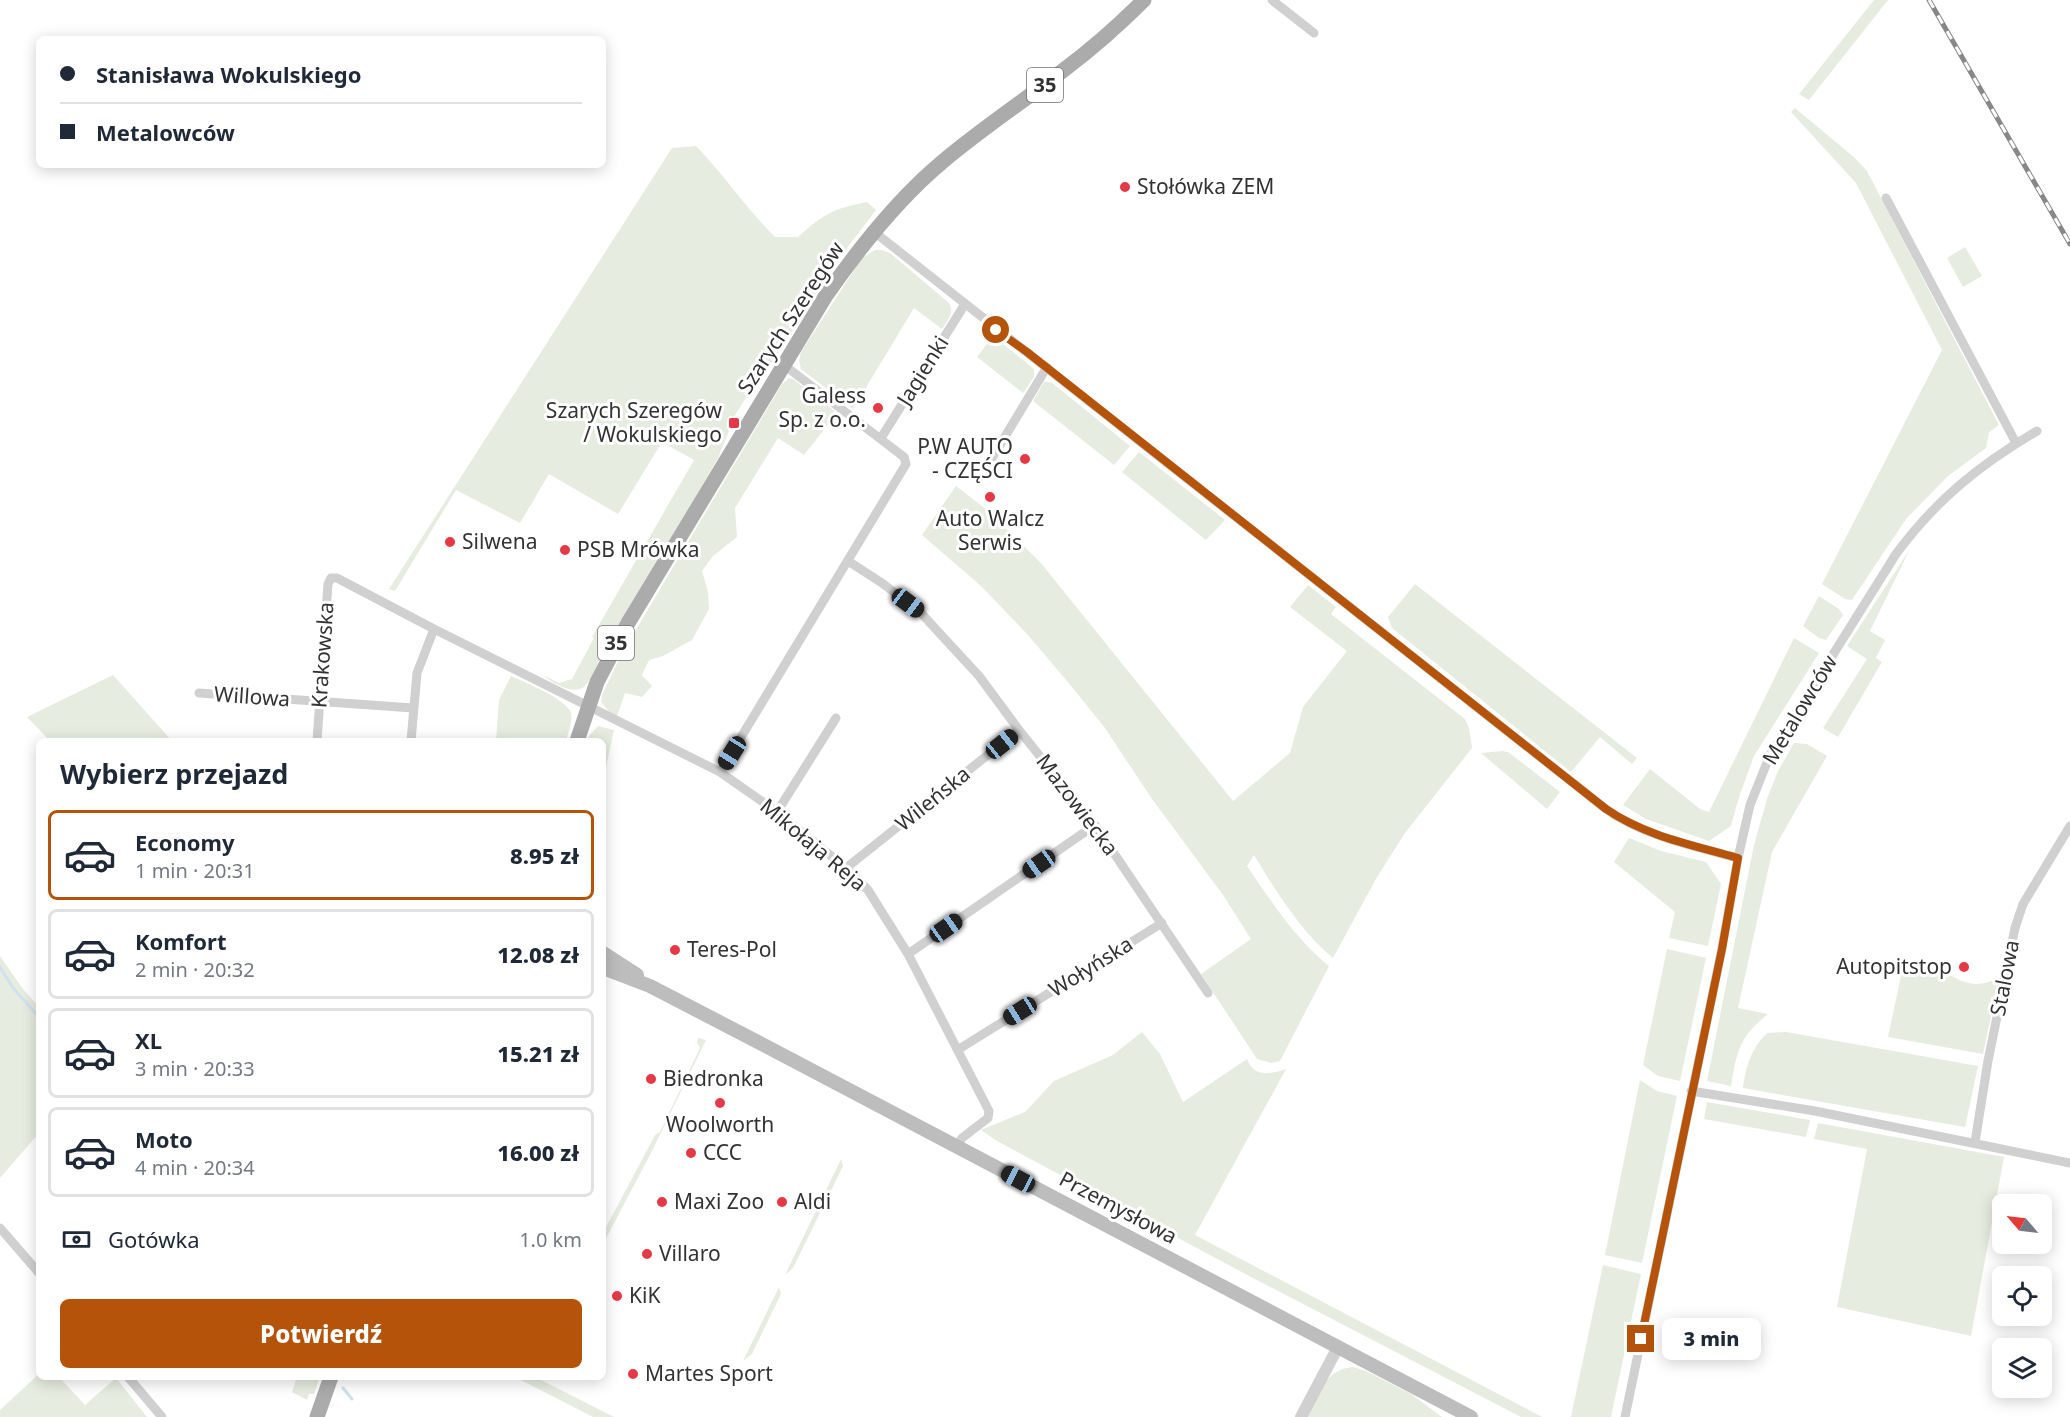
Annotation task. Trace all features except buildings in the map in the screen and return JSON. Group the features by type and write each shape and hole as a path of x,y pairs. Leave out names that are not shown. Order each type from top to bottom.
{"main road":[{"name":"Szarych Szeregów","path":"578,738 607,660 628,623 825,297 873,231 940,164 1067,68 1144,0"},
{"name":"Przemysłowa","path":"606,955 650,986"},
{"name":"Przemysłowa","path":"606,969 650,986 1471,1417"},
{"path":"317,1417 330,1380"}],"street":[{"path":"1272,0 1314,33"},
{"path":"1886,198 2016,443"},
{"path":"873,231 1606,809 1641,829 1738,858"},
{"name":"Jagienki","path":"881,438 964,304"},
{"path":"720,772 906,464 904,457 881,438 784,364"},
{"path":"986,468 1047,368"},
{"name":"Metalowców","path":"1625,1417 1722,949 1738,858 1750,805 1770,754 1896,554 1915,528 1962,482 2016,443 2037,431"},
{"name":"Mazowiecka","path":"848,561 921,612 980,676 1019,730 1095,825 1208,993"},
{"name":"Krakowska","path":"317,738 328,584 331,578 337,578 588,706"},
{"path":"411,738 417,673 435,629"},
{"name":"Willowa","path":"199,693 413,708"},
{"name":"Mikołaja Reja","path":"588,706 720,772 777,812 846,868 868,890 908,954 990,1111 988,1118 962,1138 956,1147"},
{"path":"777,812 836,718"},
{"name":"Wileńska","path":"846,868 1019,730"},
{"path":"908,954 1095,825"},
{"name":"Stalowa","path":"1975,1142 1988,1061 2015,928 2023,904 2070,826"},
{"name":"Wołyńska","path":"958,1049 1162,923"},
{"path":"1691,1091 1815,1111 2070,1163"},
{"path":"0,1228 36,1270"},
{"path":"1301,1417 1338,1347"},
{"path":"131,1380 162,1417"}],"shaded area":[{"path":"1874,0 1888,0 1809,100 1799,94"},
{"path":"1795,108 1855,158 1867,171 1999,425 1989,432 1986,448 1948,476 1906,519 1852,600 1845,599 1822,584 1942,350 1856,183 1791,112"},
{"path":"696,146 775,237 798,237 822,218 845,207 867,202 876,210 831,269 776,357 750,391 727,428 729,431 718,458 621,620 590,679 584,687 568,689 543,675 559,683 572,679 594,638 592,637 694,460 662,442 618,514 549,474 520,523 456,490 395,591 389,589 672,148"},
{"path":"1965,247 1982,276 1963,287 1947,258"},
{"path":"875,250 890,253 949,303 951,314 942,329 914,308 853,409 801,369 799,361 801,352 862,258"},
{"path":"993,336 1034,369 1034,377 1023,393 977,357"},
{"path":"789,378 837,413 804,455 778,438 735,508 737,537 713,556 702,571 708,592 709,609 692,640 663,656 649,660 642,675 652,686 642,697 625,693 617,716 610,713 601,702 602,695 622,653 782,384"},
{"path":"1044,382 1051,382 1130,446 1114,465 1033,401"},
{"path":"1139,452 1225,520 1206,540 1122,472"},
{"path":"956,486 987,510 1040,562 1233,801 1290,753 1303,707 1347,651 1290,607 1308,585 1336,607 1331,614 1465,719 1472,748 1405,833 1377,877 1333,958 1300,924 1254,855 1247,866 1295,932 1329,966 1280,1061 1272,1063 1257,1059 1201,974 1251,939 1223,895 1152,799 1105,728 1067,681 1027,634 981,586 922,535"},
{"path":"1910,549 1870,631 1885,640 1876,658 1882,662 1838,737 1823,728 1867,659 1847,646"},
{"path":"1415,584 1637,758 1632,764 1600,737 1571,772 1392,628 1388,617"},
{"path":"1819,596 1839,609 1843,615 1826,640 1819,638 1803,626"},
{"path":"1794,638 1819,653 1754,756 1731,826 1709,841 1646,819 1623,805 1650,769 1700,809 1709,812"},
{"path":"113,675 169,738 47,738 27,717"},
{"path":"511,676 562,702 571,713 567,738 496,738 499,700"},
{"path":"598,726 614,730 606,767 606,738 589,738"},
{"path":"1794,743 1807,744 1827,756 1772,852 1738,1008 1768,1014 1745,1038 1735,1063 1731,1086 1707,1081 1754,845 1767,799 1778,771"},
{"path":"1508,752 1560,792 1547,809 1481,753"},
{"path":"1629,838 1661,851 1706,862 1721,884 1708,946 1669,938 1675,912 1614,862"},
{"path":"1667,949 1706,958 1680,1081 1658,1076 1643,1065"},
{"path":"0,956 36,1004 36,1136 0,1178"},
{"path":"1904,962 1933,967 1973,984 1999,978 1983,1054 1888,1037"},
{"path":"1142,1032 1160,1054 1183,1102 1247,1059 1258,1072 1269,1073 1286,1069 1195,1235 1542,1417 1521,1417 1251,1277 997,1141 981,1130 1025,1112 1054,1081 1113,1055"},
{"path":"1786,1032 1978,1066 1965,1127 1743,1088 1750,1058 1761,1039 1767,1033"},
{"path":"698,1038 706,1040 651,1153 606,1238 606,1227 655,1135 660,1132 700,1048 697,1043"},
{"path":"1640,1080 1657,1091 1677,1096 1642,1263 1605,1255"},
{"path":"1707,1102 1810,1120 1806,1137 1704,1119"},
{"path":"1818,1123 2004,1157 1997,1194 1992,1194 1992,1222 1971,1336 1837,1307 1867,1149 1814,1139"},
{"path":"841,1159 843,1166 793,1268 785,1275"},
{"path":"1603,1265 1641,1274 1611,1417 1571,1417"},
{"path":"779,1287 781,1294 752,1354 743,1361"},
{"path":"1353,1367 1366,1371 1411,1394 1442,1417 1307,1417 1319,1392 1329,1378 1343,1369"},
{"path":"36,1377 36,1380 62,1380 85,1405 114,1380 118,1380 147,1417 0,1417 0,1410"},
{"path":"296,1380 319,1380 314,1394 309,1394 307,1400 292,1392"},
{"path":"521,1380 541,1380 614,1417 593,1417"}],"waterway":[{"path":"0,967 13,988 36,1014"},
{"path":"343,1388 352,1399"}],"railway":[{"path":"1929,0 2070,244"}],"place":[{"name":"Stołówka ZEM","path":"1125,187"},
{"name":"Galess Sp. z o.o.","path":"878,408"},
{"name":"Szarych Szeregów / Wokulskiego","path":"734,423"},
{"name":"P.W AUTO - CZĘŚCI","path":"1025,459"},
{"name":"Auto Walcz Serwis","path":"990,497"},
{"name":"Silwena","path":"450,542"},
{"name":"PSB Mrówka","path":"565,550"},
{"name":"Teres-Pol","path":"675,950"},
{"name":"Autopitstop","path":"1964,967"},
{"name":"Biedronka","path":"651,1079"},
{"name":"Woolworth","path":"720,1103"},
{"name":"CCC","path":"691,1153"},
{"name":"Maxi Zoo","path":"662,1202"},
{"name":"Aldi","path":"782,1202"},
{"name":"Villaro","path":"647,1254"},
{"name":"KiK","path":"617,1296"},
{"name":"Martes Sport","path":"633,1374"}],"route":[{"path":"996,330 1027,352 1611,813 1641,829 1738,858 1722,949 1641,1339"}]}
